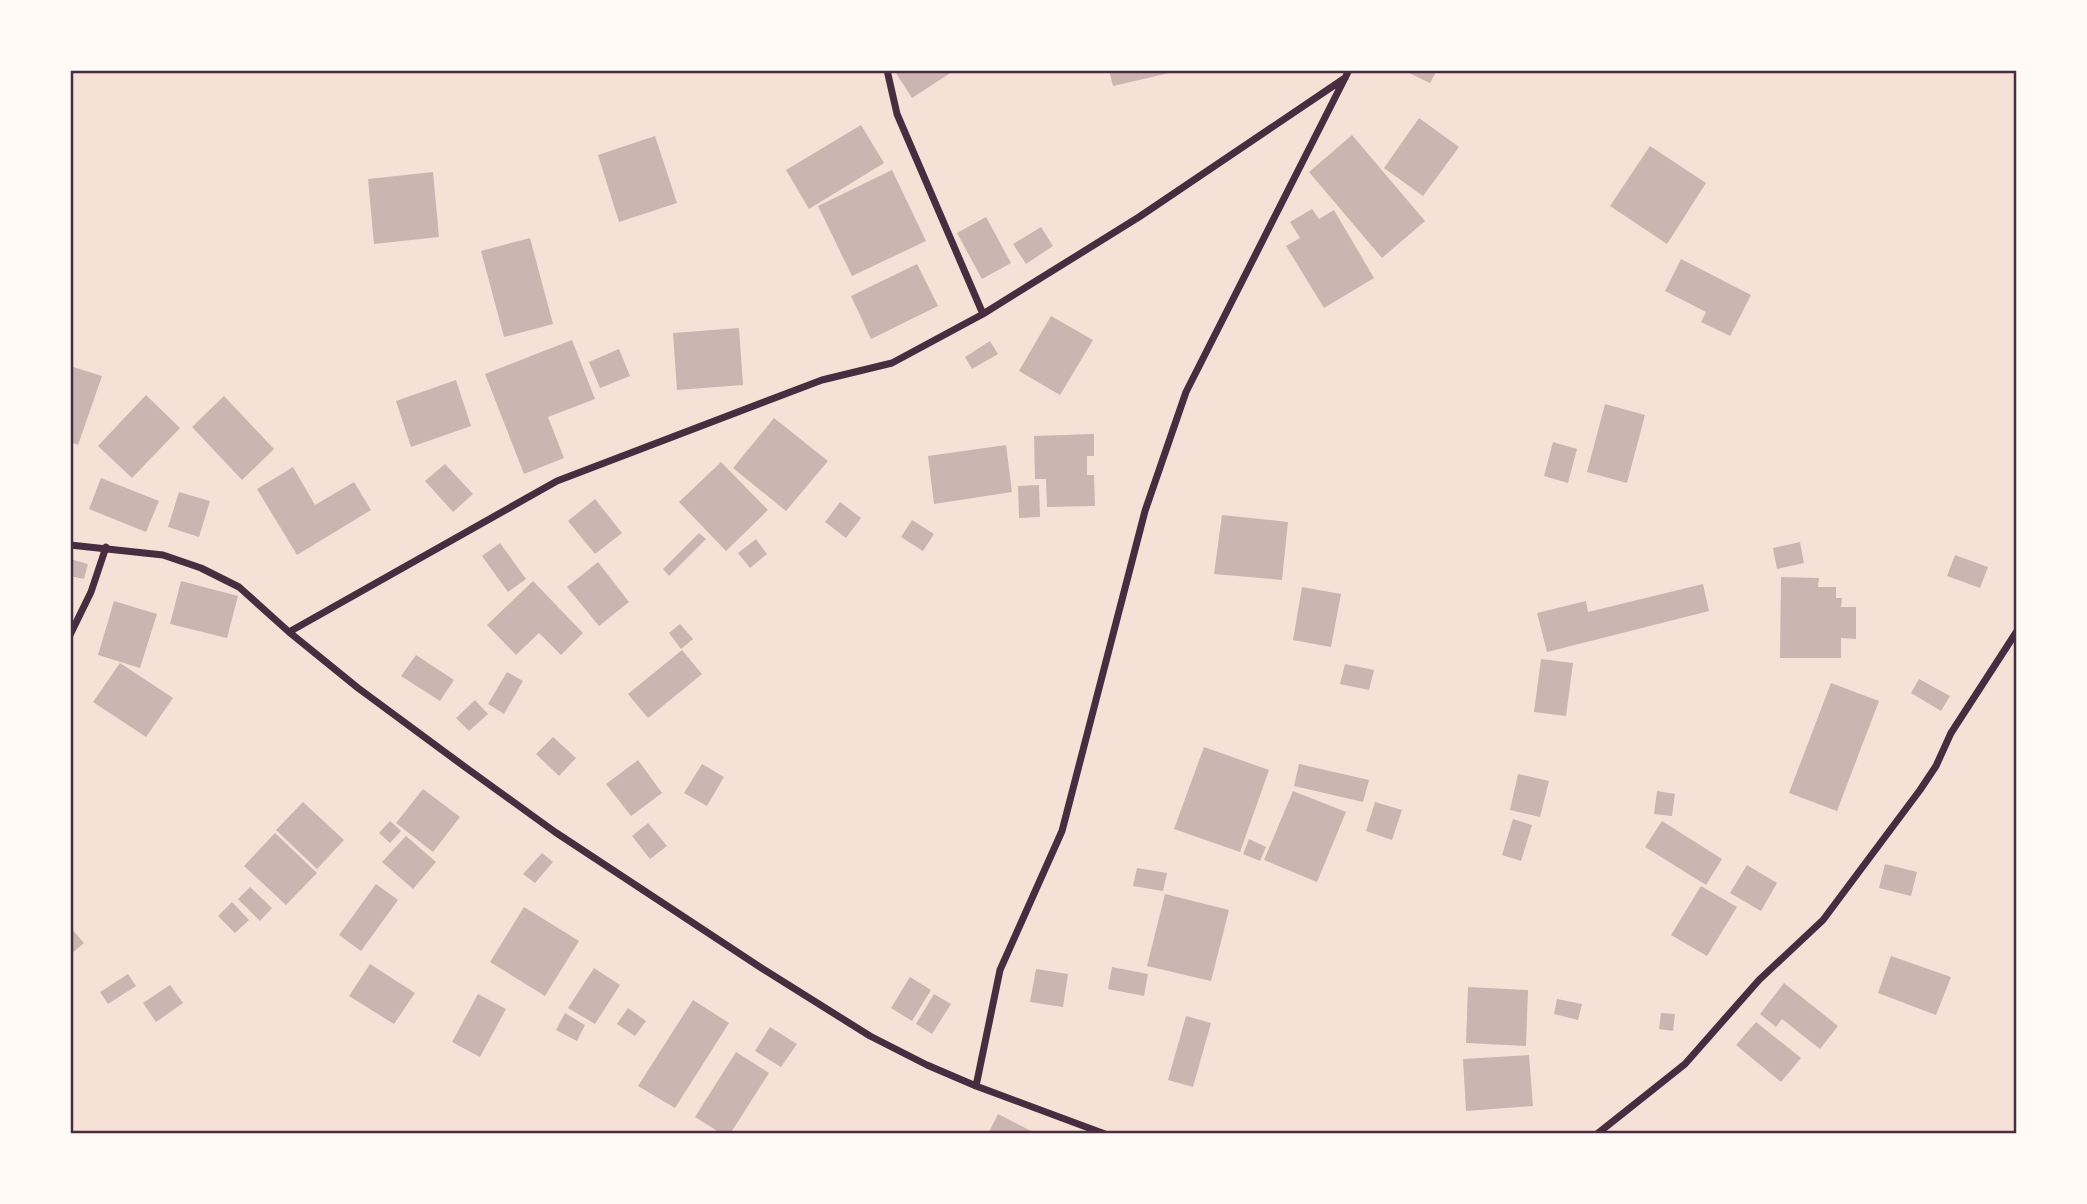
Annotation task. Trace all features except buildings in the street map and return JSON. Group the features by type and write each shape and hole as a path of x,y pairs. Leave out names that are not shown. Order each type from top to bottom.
{"street":[{"path":"887,70 897,114 983,314"},
{"path":"976,1086 1000,970 1062,831 1145,511 1186,392 1349,70"},
{"path":"289,632 557,481 822,380 892,363 983,314 1139,217 1345,79"},
{"path":"70,545 163,555 201,568 239,587 289,632 369,696 567,840 870,1036 976,1086 1105,1134"},
{"path":"70,635 91,592 106,547"},
{"path":"1597,1134 1685,1063 1759,980 1823,920 1920,790 1936,766 1951,733 2017,631"}]}
